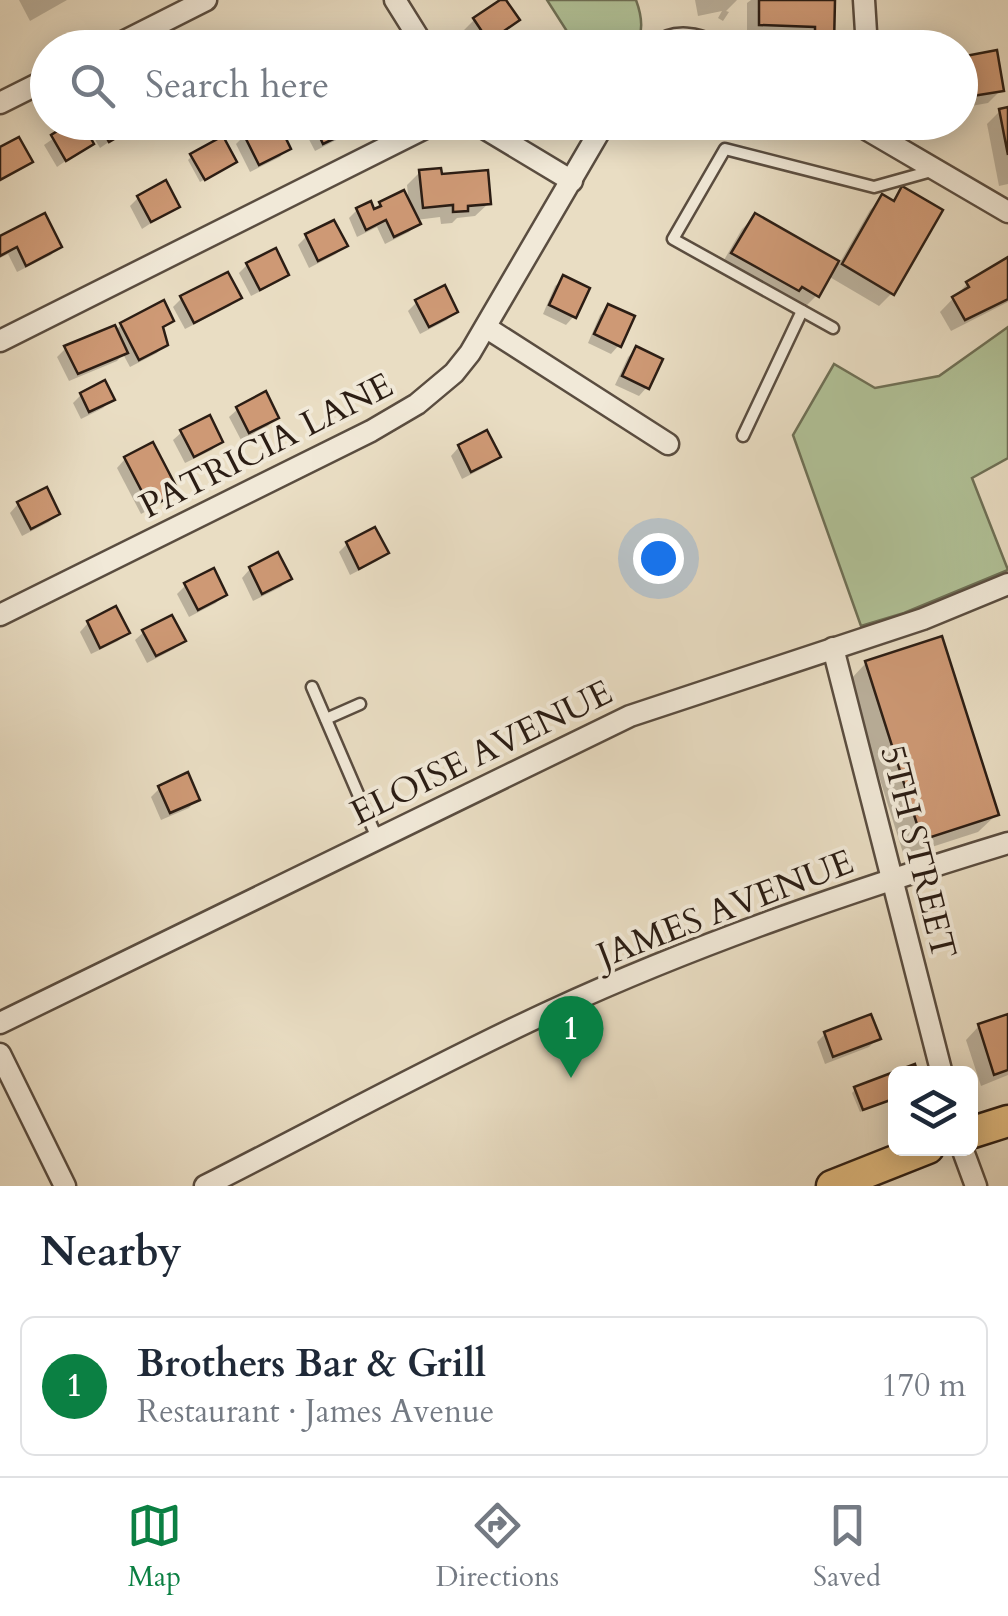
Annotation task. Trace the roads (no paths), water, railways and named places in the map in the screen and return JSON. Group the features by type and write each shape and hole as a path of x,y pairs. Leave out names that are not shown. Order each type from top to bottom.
{"main road":[{"path":"978,1131 1008,1121"},
{"path":"832,1186 908,1156"}],"street":[{"path":"147,30 206,0"},
{"path":"394,0 413,30"},
{"path":"864,0 866,30"},
{"path":"0,103 30,88"},
{"path":"0,341 401,140"},
{"path":"504,140 572,181"},
{"name":"PATRICIA LANE","path":"0,616 402,413 454,373 488,328 595,140"},
{"path":"885,140 1008,212"},
{"path":"488,328 668,444"},
{"name":"ELOISE AVENUE","path":"0,1023 630,716 923,619 1008,584"},
{"name":"5TH STREET","path":"832,648 940,1066"},
{"name":"JAMES AVENUE","path":"205,1186 552,1010 892,878 1008,843"},
{"path":"0,1054 65,1186"},
{"path":"965,1156 976,1186"}],"lane":[{"path":"833,328 673,239 724,149 874,188 936,170"},
{"path":"744,436 802,311"},
{"path":"312,686 377,838"},
{"path":"326,719 360,704"}],"place":[{"name":"Brothers Bar & Grill","path":"571,1078"}]}
